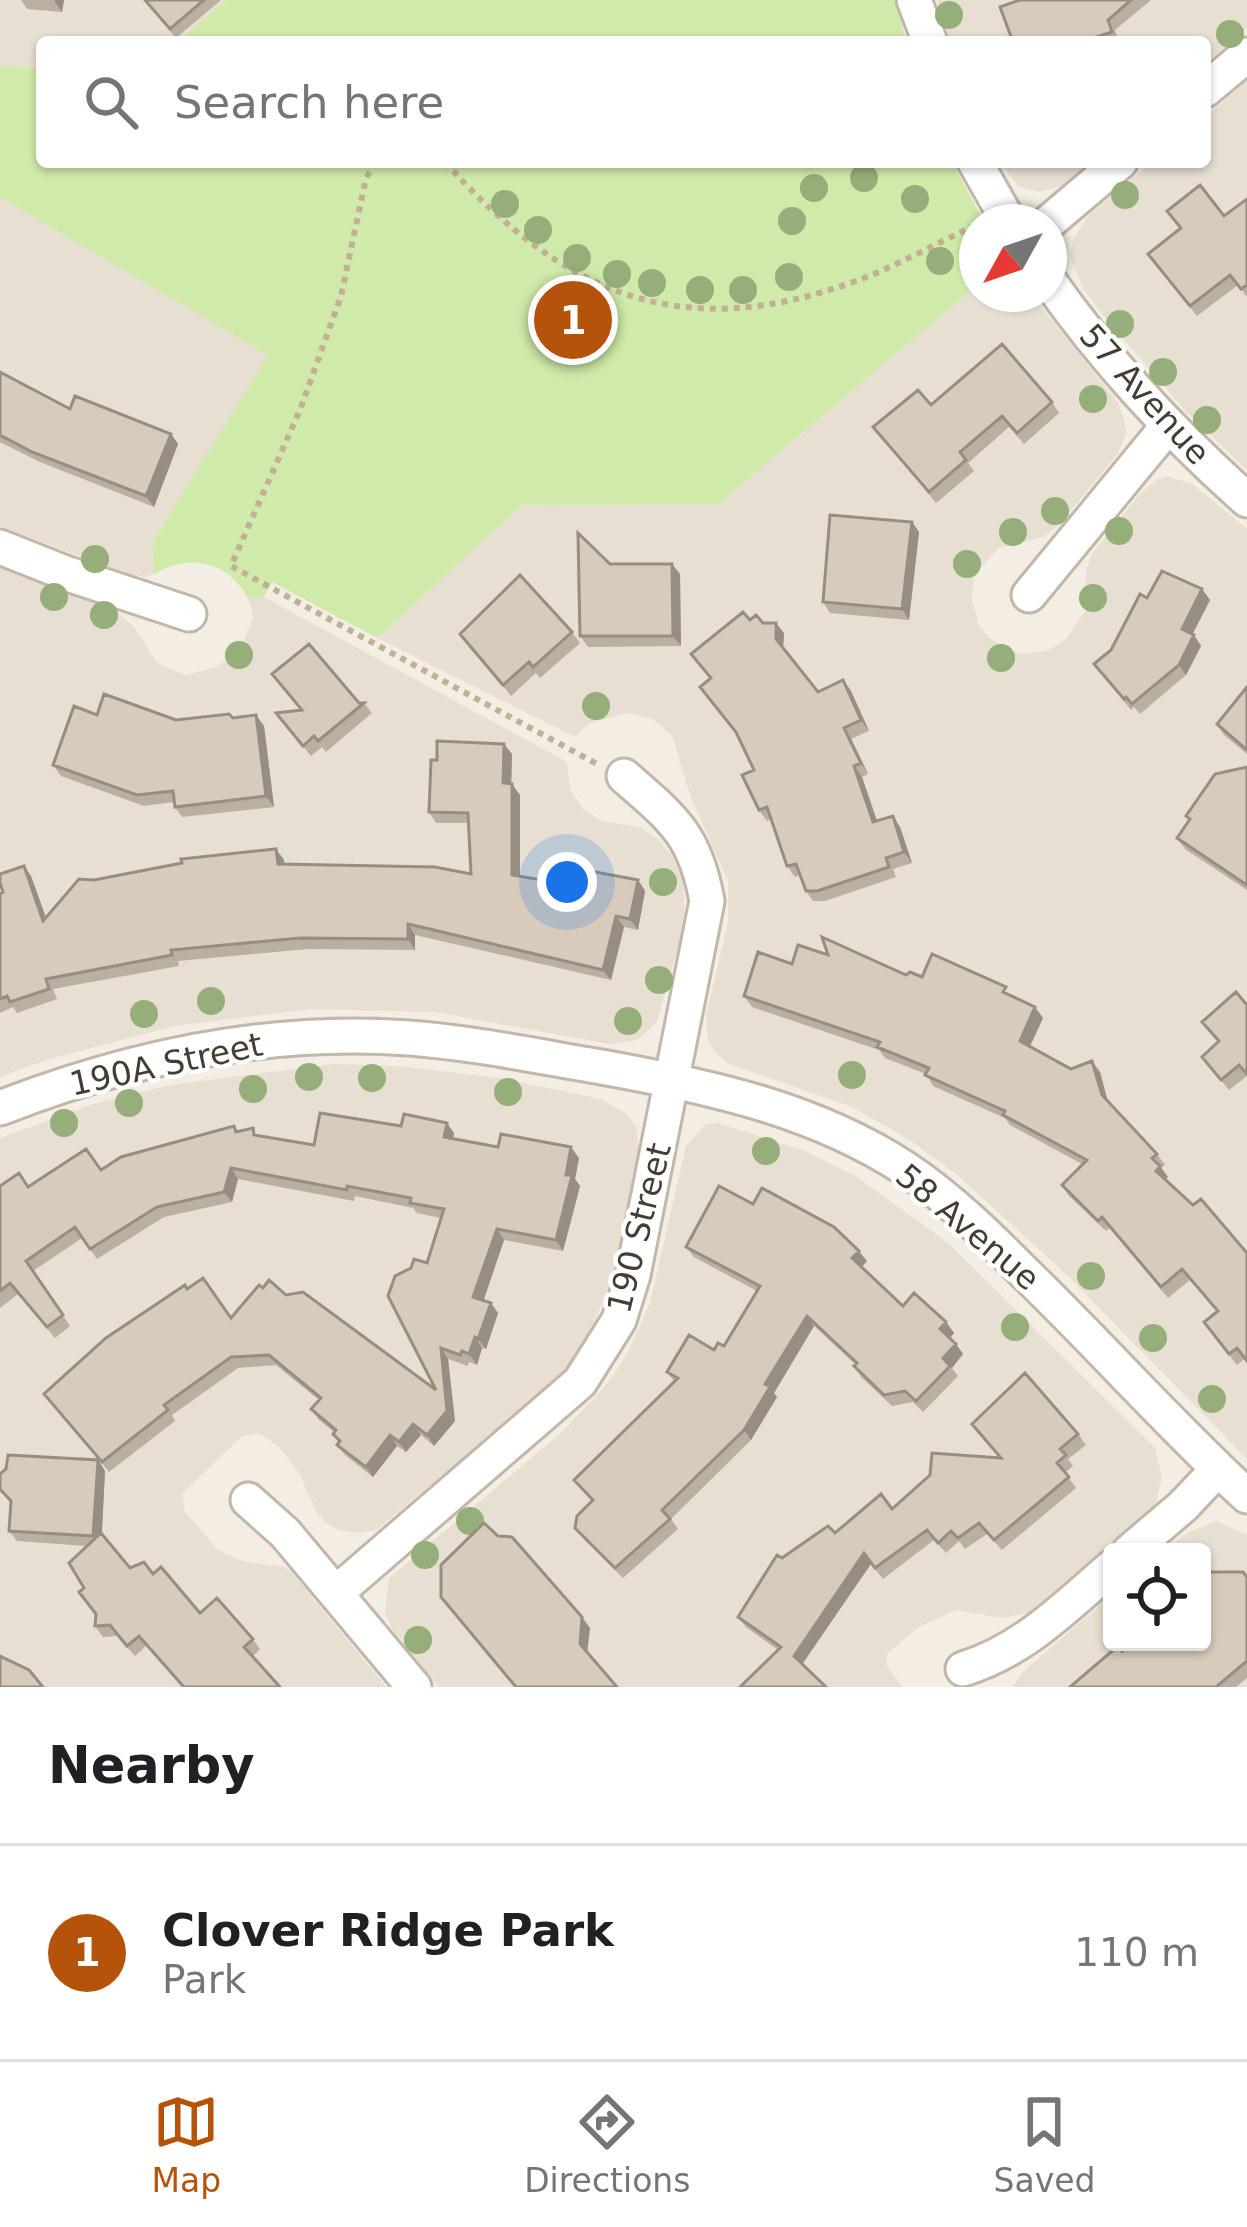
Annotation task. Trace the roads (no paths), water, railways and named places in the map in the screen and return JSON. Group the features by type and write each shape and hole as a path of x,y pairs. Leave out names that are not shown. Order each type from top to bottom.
{"street":[{"path":"914,0 928,36"},
{"path":"1211,85 1247,55"},
{"path":"978,168 999,204"},
{"path":"1067,206 1113,168"},
{"name":"57 Avenue","path":"1067,304 1168,426 1247,500"},
{"path":"1029,595 1168,426"},
{"path":"0,547 190,614"},
{"name":"190 Street","path":"336,1593 555,1408 602,1353 619,1319 633,1275 707,901 700,862 676,822 624,776"},
{"name":"190A Street","path":"0,1108 109,1072 222,1046 341,1037 408,1038"},
{"name":"58 Avenue","path":"408,1038 674,1080 794,1115 860,1142 909,1171 1004,1252 1247,1496"},
{"path":"1140,1543 1218,1469"},
{"path":"248,1500 285,1533 414,1687"},
{"path":"963,1669 995,1659 1024,1642 1103,1575"}],"place":[{"name":"Clover Ridge Park","path":"573,320"}]}
